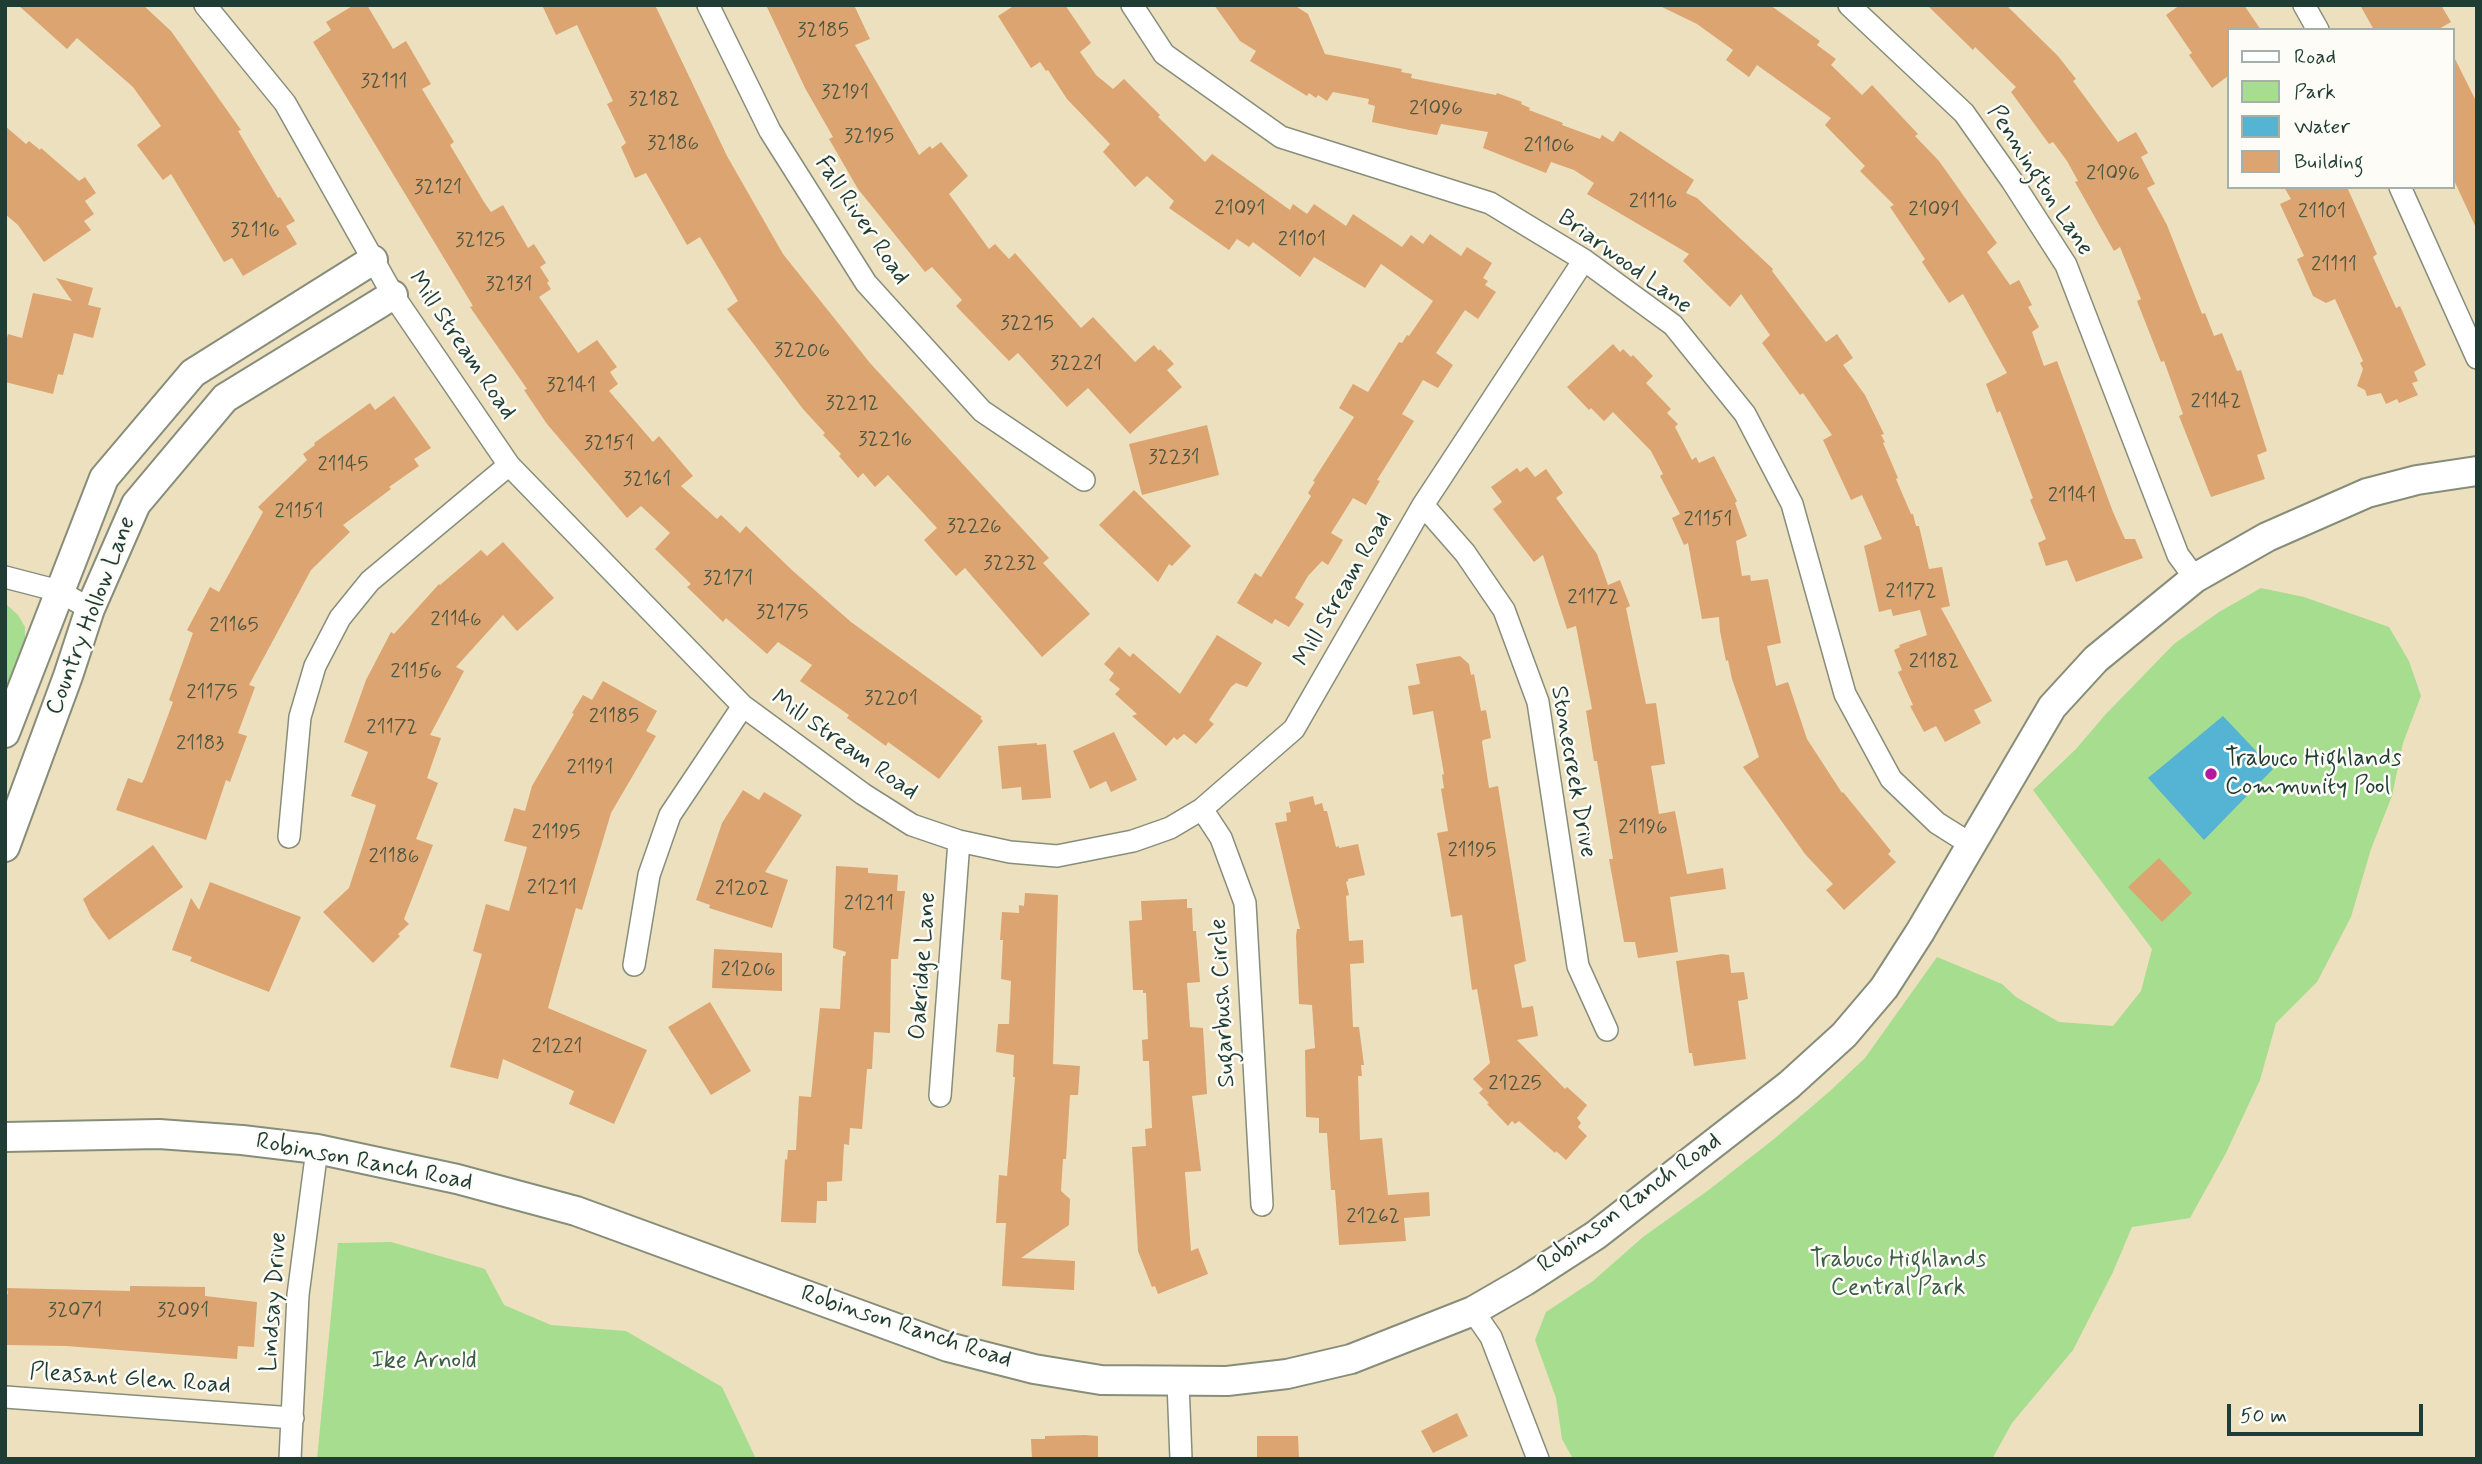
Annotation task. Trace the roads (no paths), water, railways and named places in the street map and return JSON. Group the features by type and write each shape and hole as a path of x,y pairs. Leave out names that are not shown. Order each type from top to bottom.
{"street":[{"name":"Mill Stream Road","path":"205,5 285,103 393,295 509,465 743,706 863,794 912,825 959,841 1010,852 1058,856 1133,841 1170,828 1202,809 1294,729 1423,505 1584,260"},
{"name":"Fall River Road","path":"708,5 770,131 866,283 982,411 1084,480"},
{"name":"Briarwood Lane","path":"1132,5 1164,54 1281,138 1490,203 1584,260 1673,326 1745,414 1793,504 1845,694 1891,779 1937,823 1972,845"},
{"name":"Pennington Lane","path":"1849,5 1964,113 2066,265 2178,555 2195,578"},
{"path":"2304,5 2317,28"},
{"path":"2401,189 2477,358"},
{"name":"Country Hollow Lane","path":"5,733 104,478 193,373 373,260"},
{"name":"Country Hollow Lane","path":"5,847 90,609 136,504 225,398 393,295"},
{"path":"289,837 300,717 315,666 340,618 370,581 509,465"},
{"name":"Robinson Ranch Road","path":"5,1137 159,1134 243,1140 317,1149 457,1179 576,1211 960,1350 1034,1369 1101,1380 1227,1381 1287,1374 1351,1359 1473,1311 1597,1235 1789,1085 1844,1035 1884,988 1972,845 2013,770 2052,707 2096,659 2195,578 2296,522 2367,493 2417,480 2477,471"},
{"name":"Stonecreek Drive","path":"1423,505 1465,553 1504,610 1538,702 1578,966 1607,1030"},
{"path":"5,577 60,591 90,609"},
{"path":"634,965 649,875 670,815 743,706"},
{"name":"Sugarbush Circle","path":"1202,809 1222,838 1245,903 1262,1205"},
{"name":"Oakridge Lane","path":"940,1096 959,841"},
{"name":"Lindsay Drive","path":"290,1459 298,1295 317,1149"},
{"path":"1473,1311 1491,1337 1538,1459"},
{"path":"1178,1382 1181,1459"},
{"name":"Pleasant Glen Road","path":"5,1397 293,1418"}],"water":[{"name":"Trabuco Highlands Community Pool","path":"2223,716 2273,769 2204,840 2148,778"}],"place":[{"name":"Trabuco Highlands Community Pool","path":"2211,774"}],"park label":[{"name":"Trabuco Highlands Central Park","path":"1898,1275"},
{"name":"Ike Arnold","path":"424,1362"}]}
